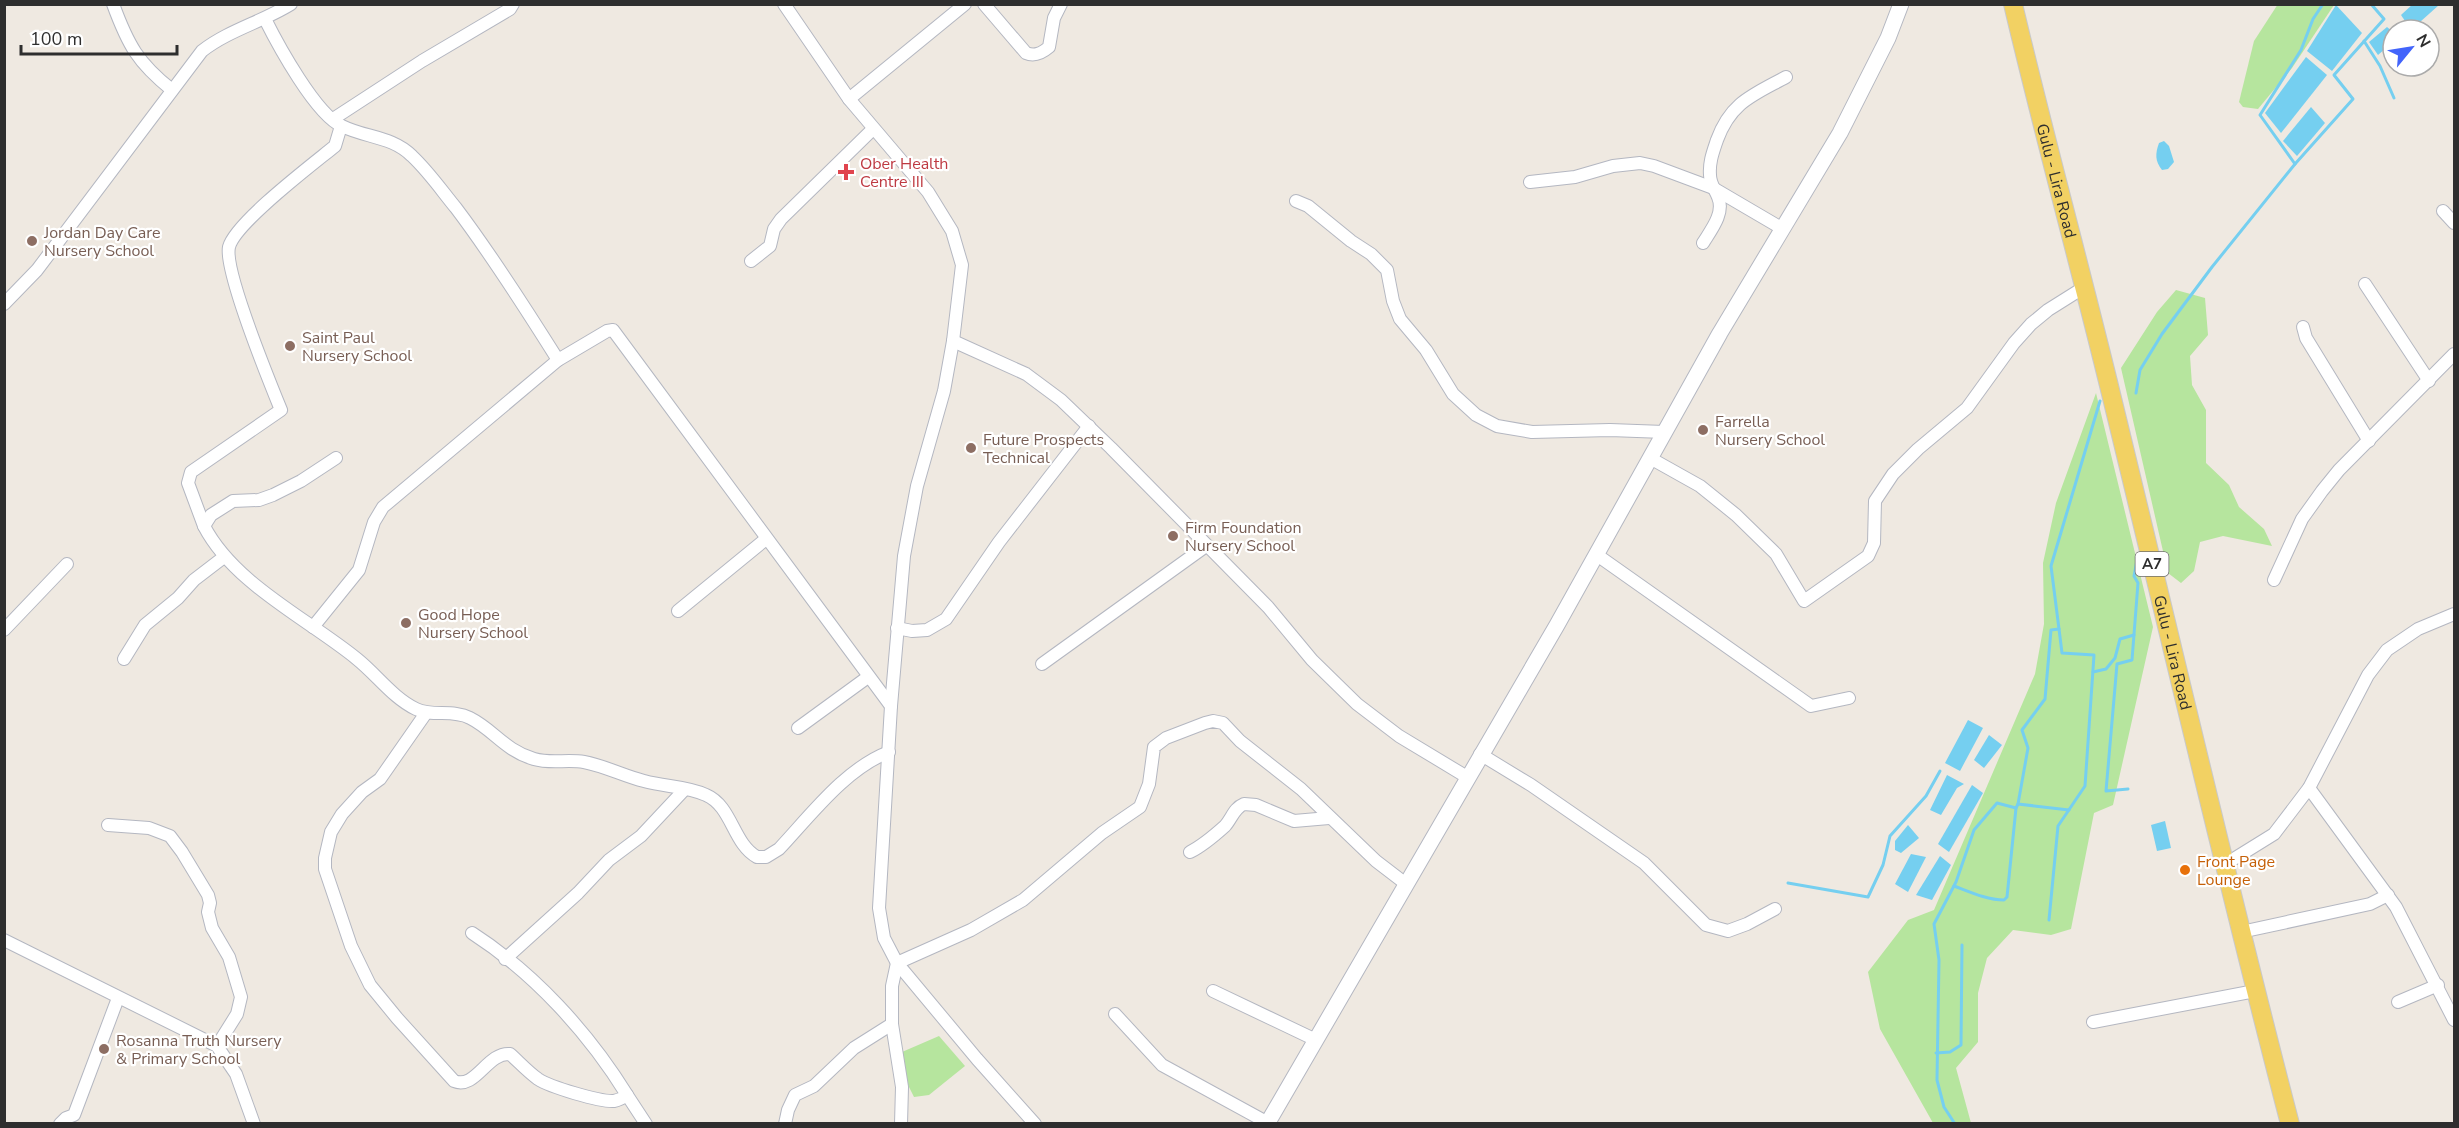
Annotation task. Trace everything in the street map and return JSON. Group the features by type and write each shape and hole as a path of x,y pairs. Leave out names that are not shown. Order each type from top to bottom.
{"main road":[{"name":"Gulu - Lira Road","path":"2013,4 2111,392 2255,991 2290,1124"}],"street":[{"path":"113,4 122,29 138,58 153,75 172,90"},
{"path":"4,304 37,270 202,51 216,40 235,30 265,20 291,4"},
{"path":"513,4 510,9 422,61 337,123 335,146 242,225 229,248 229,258 236,285 281,410 191,472 188,483 204,526 224,557 289,611 359,661 400,699 426,713 466,716 476,721 513,750 537,760 588,763 714,799 745,847 757,857 766,857 779,849 810,815 857,771 889,752"},
{"path":"784,4 849,99 928,192 956,239 962,265 962,279 944,391 917,486 909,522 899,592 879,908 884,938 897,963 969,1050 1035,1124"},
{"path":"849,99 965,4"},
{"path":"984,4 1026,53 1036,55 1044,51 1051,42 1054,18 1061,4"},
{"path":"1115,1014 1162,1065 1268,1123 1597,555 1720,333 1848,117 1888,38 1901,4"},
{"path":"265,20 310,93 337,123 388,140 404,148 414,157 477,236 558,360"},
{"path":"1703,243 1718,216 1719,198 1710,179 1711,157 1726,118 1741,104 1786,77"},
{"path":"751,261 770,246 774,229 781,219 873,129"},
{"path":"1530,182 1575,177 1613,166 1640,163 1654,166 1713,189 1783,230"},
{"path":"1296,201 1308,206 1371,254 1387,270 1393,301 1400,319 1426,351 1453,394 1476,415 1497,426 1532,432 1610,430 1664,432"},
{"path":"2443,211 2454,224"},
{"path":"2365,284 2429,381"},
{"path":"1650,458 1700,486 1736,515 1776,554 1804,601 1868,555 1874,543 1875,501 1889,480 1917,449 1967,408 2014,343 2031,324 2048,310 2083,288"},
{"path":"2303,327 2306,338 2369,441"},
{"path":"313,627 359,570 374,522 383,507 558,360 611,330 615,332 891,706"},
{"path":"953,341 1026,374 1061,400 1268,607 1312,660 1357,704 1399,736 1467,777"},
{"path":"2274,580 2288,546 2315,501 2339,470 2454,354"},
{"path":"897,628 912,631 927,630 946,620 999,542 1089,426"},
{"path":"204,526 211,515 233,501 259,500 273,495 301,481 336,458"},
{"path":"678,610 766,539"},
{"path":"1042,664 1206,546"},
{"path":"1597,555 1811,706 1849,698"},
{"path":"124,659 145,624 178,598 194,580 224,557"},
{"path":"4,630 67,564"},
{"path":"2224,865 2274,834 2309,788 2368,675 2387,650 2418,628 2454,614"},
{"path":"798,728 868,677"},
{"path":"426,713 378,782 353,801 331,832 325,869 356,960 380,998 454,1081 467,1082 497,1056 506,1053 545,1083 585,1096 610,1101 627,1095"},
{"path":"897,963 981,925 1033,893 1102,833 1140,807 1149,784 1154,747 1158,743 1213,721 1223,723 1240,741 1301,789 1376,861 1406,884"},
{"path":"1480,754 1531,785 1644,863 1706,925 1728,931 1775,909"},
{"path":"2309,788 2388,895 2405,922 2438,985 2452,1005 2454,1020"},
{"path":"505,959 579,893 609,860 640,836 684,789"},
{"path":"1190,852 1226,825 1236,810 1244,804 1256,805 1294,821 1329,818"},
{"path":"108,825 144,827 163,832 182,852 208,895 210,903 208,912 212,928 229,957 241,997 237,1014 217,1046"},
{"path":"2241,932 2370,904 2388,895"},
{"path":"472,933 548,994 578,1026 646,1124"},
{"path":"4,940 217,1046 236,1074 254,1124"},
{"path":"897,963 892,986 892,1024 902,1087 901,1124"},
{"path":"2398,1002 2438,985"},
{"path":"1213,991 1316,1040"},
{"path":"2093,1022 2255,991"},
{"path":"60,1124 66,1118 76,1119 118,998"},
{"path":"785,1124 795,1095 816,1084 854,1048 892,1024"}],"green space":[{"path":"2278,4 2334,5 2292,68 2258,109 2243,107 2239,102 2254,41"},
{"path":"2176,290 2205,298 2208,335 2190,356 2192,385 2206,410 2206,463 2229,485 2239,507 2264,529 2272,546 2223,536 2200,542 2194,571 2181,583 2168,573 2121,368 2157,312"},
{"path":"2096,393 2153,627 2113,805 2094,813 2071,929 2051,935 2013,930 1987,958 1978,993 1978,1042 1956,1068 1971,1123 1933,1123 1880,1029 1868,972 1908,920 1934,910 2035,674 2044,624 2043,563 2056,503"},
{"path":"939,1036 965,1066 929,1095 914,1097 902,1073 902,1052"}],"water":[{"path":"2413,4 2439,4 2424,18 2403,18 2401,15"},
{"path":"2336,5 2362,33 2332,71 2307,51"},
{"path":"2381,32 2381,52 2378,55 2369,42"},
{"path":"2306,57 2327,75 2281,133 2265,113"},
{"path":"2311,107 2325,123 2297,156 2283,141"},
{"path":"2164,141 2169,146 2174,162 2168,169 2162,170 2156,154 2159,143"},
{"path":"1968,720 1983,728 1960,771 1945,763"},
{"path":"1989,735 2002,745 1984,768 1974,760"},
{"path":"1947,775 1964,784 1957,788 1941,815 1930,810"},
{"path":"1972,785 1983,793 1949,852 1938,844"},
{"path":"2165,821 2171,848 2157,851 2151,825"},
{"path":"1908,825 1919,838 1901,853 1895,850 1895,841"},
{"path":"1911,854 1926,857 1908,892 1895,884"},
{"path":"1940,856 1951,865 1932,900 1916,895"}],"waterway":[{"path":"2136,393 2140,370 2162,334 2212,267 2295,164 2260,115 2301,50 2313,19 2323,4"},
{"path":"2295,164 2353,99 2334,75 2384,19 2371,4"},
{"path":"2364,41 2380,66 2394,98"},
{"path":"1955,1124 1944,1107 1937,1080 1939,960 1934,924 1956,882 1974,830 1997,803 2016,808 2018,804 2028,748 2022,730 2045,699 2051,630 2059,629 2051,566 2100,401"},
{"path":"2128,789 2106,791 2117,664 2132,660 2138,583 2134,576 2138,555"},
{"path":"2049,920 2058,826 2085,786 2094,655 2062,653 2059,629"},
{"path":"2093,672 2106,669 2115,658 2120,639 2134,635"},
{"path":"1788,883 1868,897 1883,865 1890,836 1926,796 1940,771"},
{"path":"2018,804 2069,810"},
{"path":"1954,886 1991,899 2004,900 2007,897 2016,808"},
{"path":"1936,1053 1950,1052 1961,1045 1962,945"}],"place":[{"name":"Ober Health Centre III","path":"846,172"},
{"name":"Jordan Day Care Nursery School","path":"32,241"},
{"name":"Saint Paul Nursery School","path":"290,346"},
{"name":"Farrella Nursery School","path":"1703,430"},
{"name":"Future Prospects Technical","path":"971,448"},
{"name":"Firm Foundation Nursery School","path":"1173,536"},
{"name":"Good Hope Nursery School","path":"406,623"},
{"name":"Front Page Lounge","path":"2185,870"},
{"name":"Rosanna Truth Nursery & Primary School","path":"104,1049"}]}
